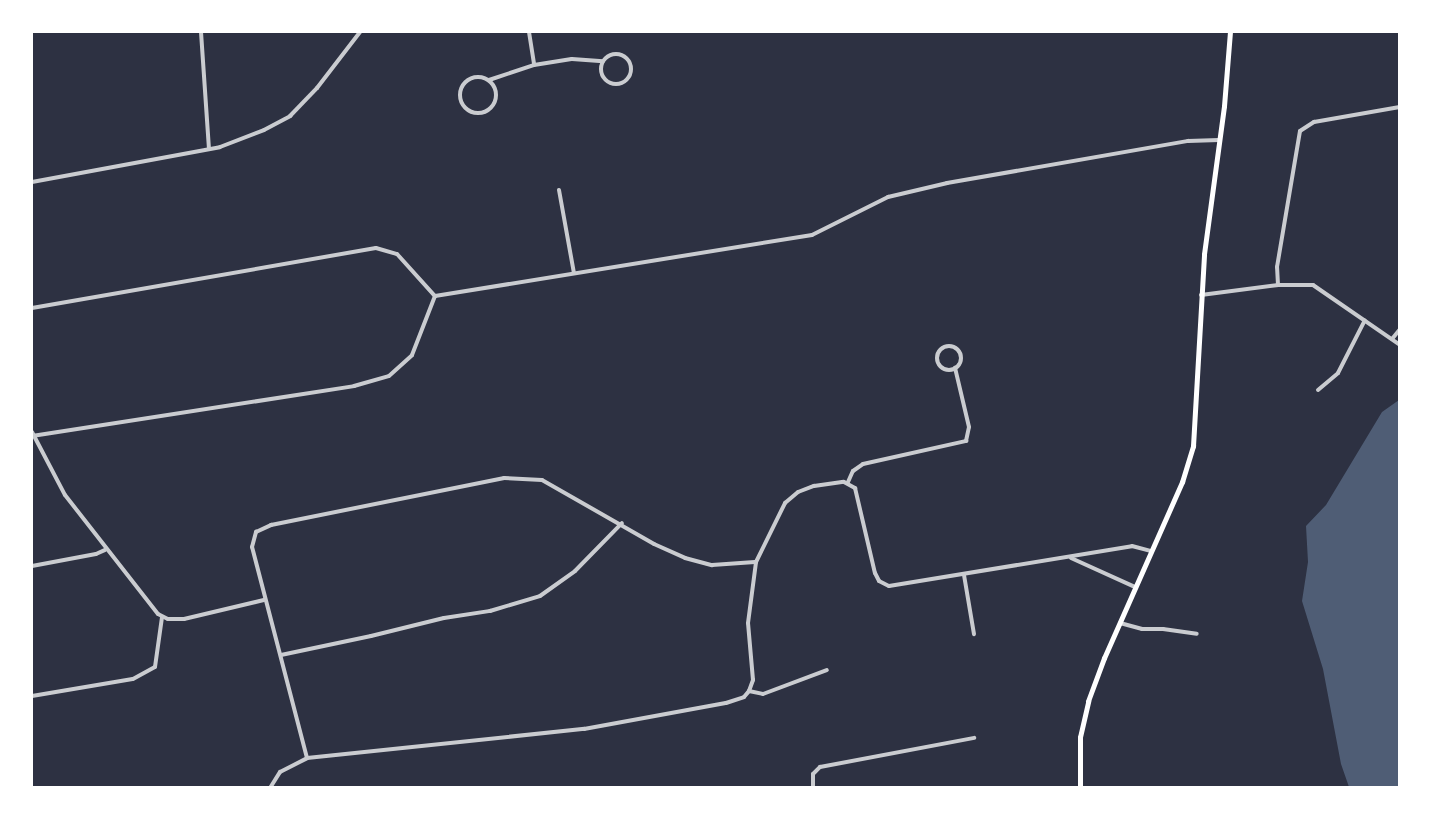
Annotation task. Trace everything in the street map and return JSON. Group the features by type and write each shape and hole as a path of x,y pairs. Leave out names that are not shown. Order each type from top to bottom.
{"main road":[{"path":"1080,788 1079,747 1083,719 1100,669 1181,485 1193,446 1207,226 1220,140 1230,32"}],"street":[{"path":"201,32 209,149"},
{"path":"32,182 209,149 253,135 290,116 317,88 360,32"},
{"path":"529,32 534,65"},
{"path":"489,80 496,92 492,105 481,112 467,109 460,97 464,84 475,77 489,80 534,65 572,59 603,61 615,53 624,55 632,66 628,79 620,84 607,81 601,69 603,61"},
{"path":"1278,285 1277,267 1300,130 1314,122 1400,107"},
{"path":"435,296 812,235 888,197 954,182 1188,141 1220,140"},
{"path":"559,190 574,273"},
{"path":"32,308 376,248 398,254 435,296"},
{"path":"1201,295 1303,283 1317,286 1400,345"},
{"path":"264,600 190,618 162,617 105,550 65,495 32,434 354,386 389,376 412,356 435,296"},
{"path":"1318,390 1338,373 1365,320"},
{"path":"1392,339 1400,329"},
{"path":"952,347 959,353 960,363 955,368 947,370 939,364 938,354 944,348 952,347"},
{"path":"848,482 853,471 863,464 966,441 969,427 955,368"},
{"path":"307,758 252,547 256,532 271,525 504,478 542,480 575,501 622,523 654,544 698,563 720,565 756,562"},
{"path":"270,788 280,772 307,758 584,729 726,703 744,697 750,692 753,676 748,623 756,562 782,507 793,495 814,486 848,482 855,488 879,580 895,586 1132,546 1151,551"},
{"path":"281,655 444,618 490,611 540,596 574,571 622,523"},
{"path":"32,566 96,554 105,550"},
{"path":"1071,558 1135,588"},
{"path":"964,575 974,634"},
{"path":"32,696 133,679 155,667 162,617"},
{"path":"1120,623 1142,629 1163,629 1197,634"},
{"path":"750,692 763,694 827,670"},
{"path":"813,788 813,774 823,766 974,738"}],"water":[{"path":"1399,400 1399,787 1349,787 1341,764 1323,669 1302,601 1308,562 1306,526 1326,505 1382,412"}]}
